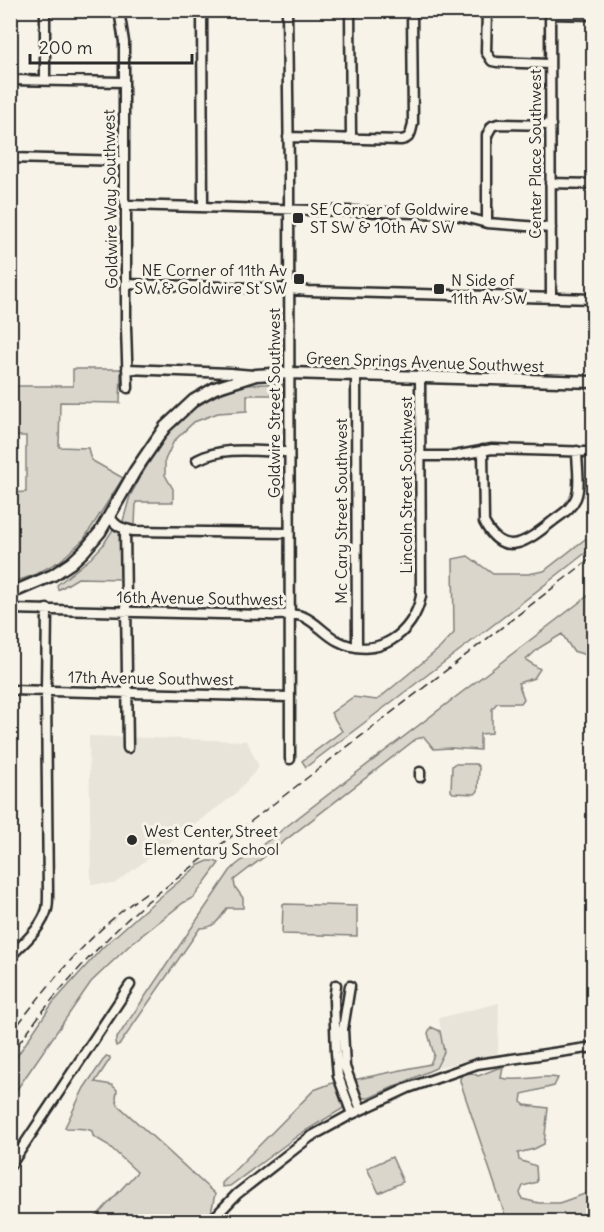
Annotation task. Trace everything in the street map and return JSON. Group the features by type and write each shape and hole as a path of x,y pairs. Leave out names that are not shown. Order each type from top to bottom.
{"main road":[{"name":"Green Springs Avenue Southwest","path":"10,591 18,590 53,575 84,551 100,532 135,471 165,427 194,400 215,388 256,375 289,374 594,382"}],"street":[{"path":"45,10 45,80"},
{"name":"Goldwire Way Southwest","path":"119,10 124,42 124,199 126,205 128,388"},
{"path":"202,10 203,207"},
{"name":"Goldwire Street Southwest","path":"287,10 290,759"},
{"path":"350,10 351,139"},
{"path":"288,137 406,140 413,123 412,10"},
{"path":"487,10 486,52 492,61 550,64"},
{"path":"550,12 594,15"},
{"name":"Center Place Southwest","path":"550,12 551,297"},
{"path":"10,80 124,82"},
{"path":"487,223 487,135 492,126 498,124 551,125"},
{"path":"10,158 124,161"},
{"path":"550,183 594,184"},
{"path":"126,205 452,213 487,223 551,228"},
{"path":"126,284 594,299"},
{"name":"Green Springs Avenue Southwest","path":"127,369 256,375"},
{"path":"205,372 215,388"},
{"name":"Mc Cary Street Southwest","path":"356,375 357,647"},
{"name":"Lincoln Street Southwest","path":"357,647 375,647 399,636 416,615 420,603 420,378"},
{"path":"421,456 462,455 483,450 505,449 594,452"},
{"path":"198,460 224,450 289,452"},
{"path":"483,450 484,522 495,537 503,542 514,544 532,538 571,506 578,489 577,452"},
{"path":"110,516 117,527 143,531 290,533"},
{"path":"126,529 128,748"},
{"name":"16th Avenue Southwest","path":"10,609 290,615 304,617 338,641 357,647"},
{"path":"10,957 37,927 47,909 47,609"},
{"name":"17th Avenue Southwest","path":"10,690 290,696"},
{"path":"10,1166 130,985"},
{"path":"336,985 334,1000 338,1076 357,1112"},
{"path":"350,986 343,1029 345,1067 357,1112"},
{"path":"210,1221 237,1194 310,1137 408,1088 477,1065 594,1047"}],"shaded area":[{"path":"73,369 121,369 120,403 60,402 59,447 88,448 91,460 123,478 84,539 60,561 34,575 11,583 11,493 26,492 26,436 11,436 11,386 73,386"},
{"path":"279,383 283,385 283,395 247,395 247,411 218,413 194,422 174,441 165,460 165,475 173,489 173,502 136,502 135,525 123,521 130,496 162,439 172,426 209,399 234,388"},
{"path":"114,528 122,538 122,579 78,578 58,590 57,585 91,558"},
{"path":"593,533 593,547 306,767 302,761 342,731 331,713 353,697 377,700 440,648 454,633 453,559 468,556 493,574 528,574 544,571"},
{"path":"593,592 593,657 573,651 562,634 539,648 526,660 540,669 534,678 518,683 524,699 521,703 497,703 492,709 492,733 480,734 480,750 434,749 424,737 416,739 234,880 235,887 243,898 243,908 227,908 213,925 200,928 120,1044 116,1046 117,1038 236,865"},
{"name":"West Center Street Elementary School","path":"89,736 247,741 259,767 233,796 114,884 91,884"},
{"path":"454,764 476,764 479,767 478,791 475,794 451,791"},
{"path":"208,861 219,863 194,897 132,943 91,982 11,1098 11,1065 52,1004 102,948 199,865"},
{"path":"283,904 357,906 357,936 282,934"},
{"path":"499,1003 498,1053 436,1068 444,1052 439,1018"},
{"path":"431,1027 440,1031 444,1052 436,1068 369,1098 362,1098 353,1080 430,1064 434,1055 428,1033"},
{"path":"106,1056 110,1059 95,1082 112,1085 117,1090 118,1105 215,1194 211,1213 202,1221 92,1221 137,1172 108,1145 93,1136 92,1131 65,1127 84,1088"},
{"path":"503,1068 501,1078 558,1078 554,1086 522,1094 521,1102 525,1105 548,1108 544,1144 518,1153 519,1160 536,1166 537,1182 523,1186 520,1193 522,1199 539,1203 559,1203 593,1191 593,1221 507,1221 460,1081 461,1074 472,1073 478,1076"},
{"path":"335,1082 344,1106 342,1109 300,1134 230,1186 222,1187 222,1183 314,1090"},
{"path":"392,1157 403,1182 379,1193 367,1168"}],"railway":[{"path":"10,1056 72,976 144,904 594,556"},
{"path":"10,1035 90,940 147,892"}],"place":[{"name":"SE Corner of Goldwire ST SW & 10th Av SW","path":"298,218"},
{"name":"NE Corner of 11th Av SW & Goldwire St SW","path":"299,279"},
{"name":"N Side of 11th Av SW","path":"439,289"},
{"name":"West Center Street Elementary School","path":"132,840"}]}
